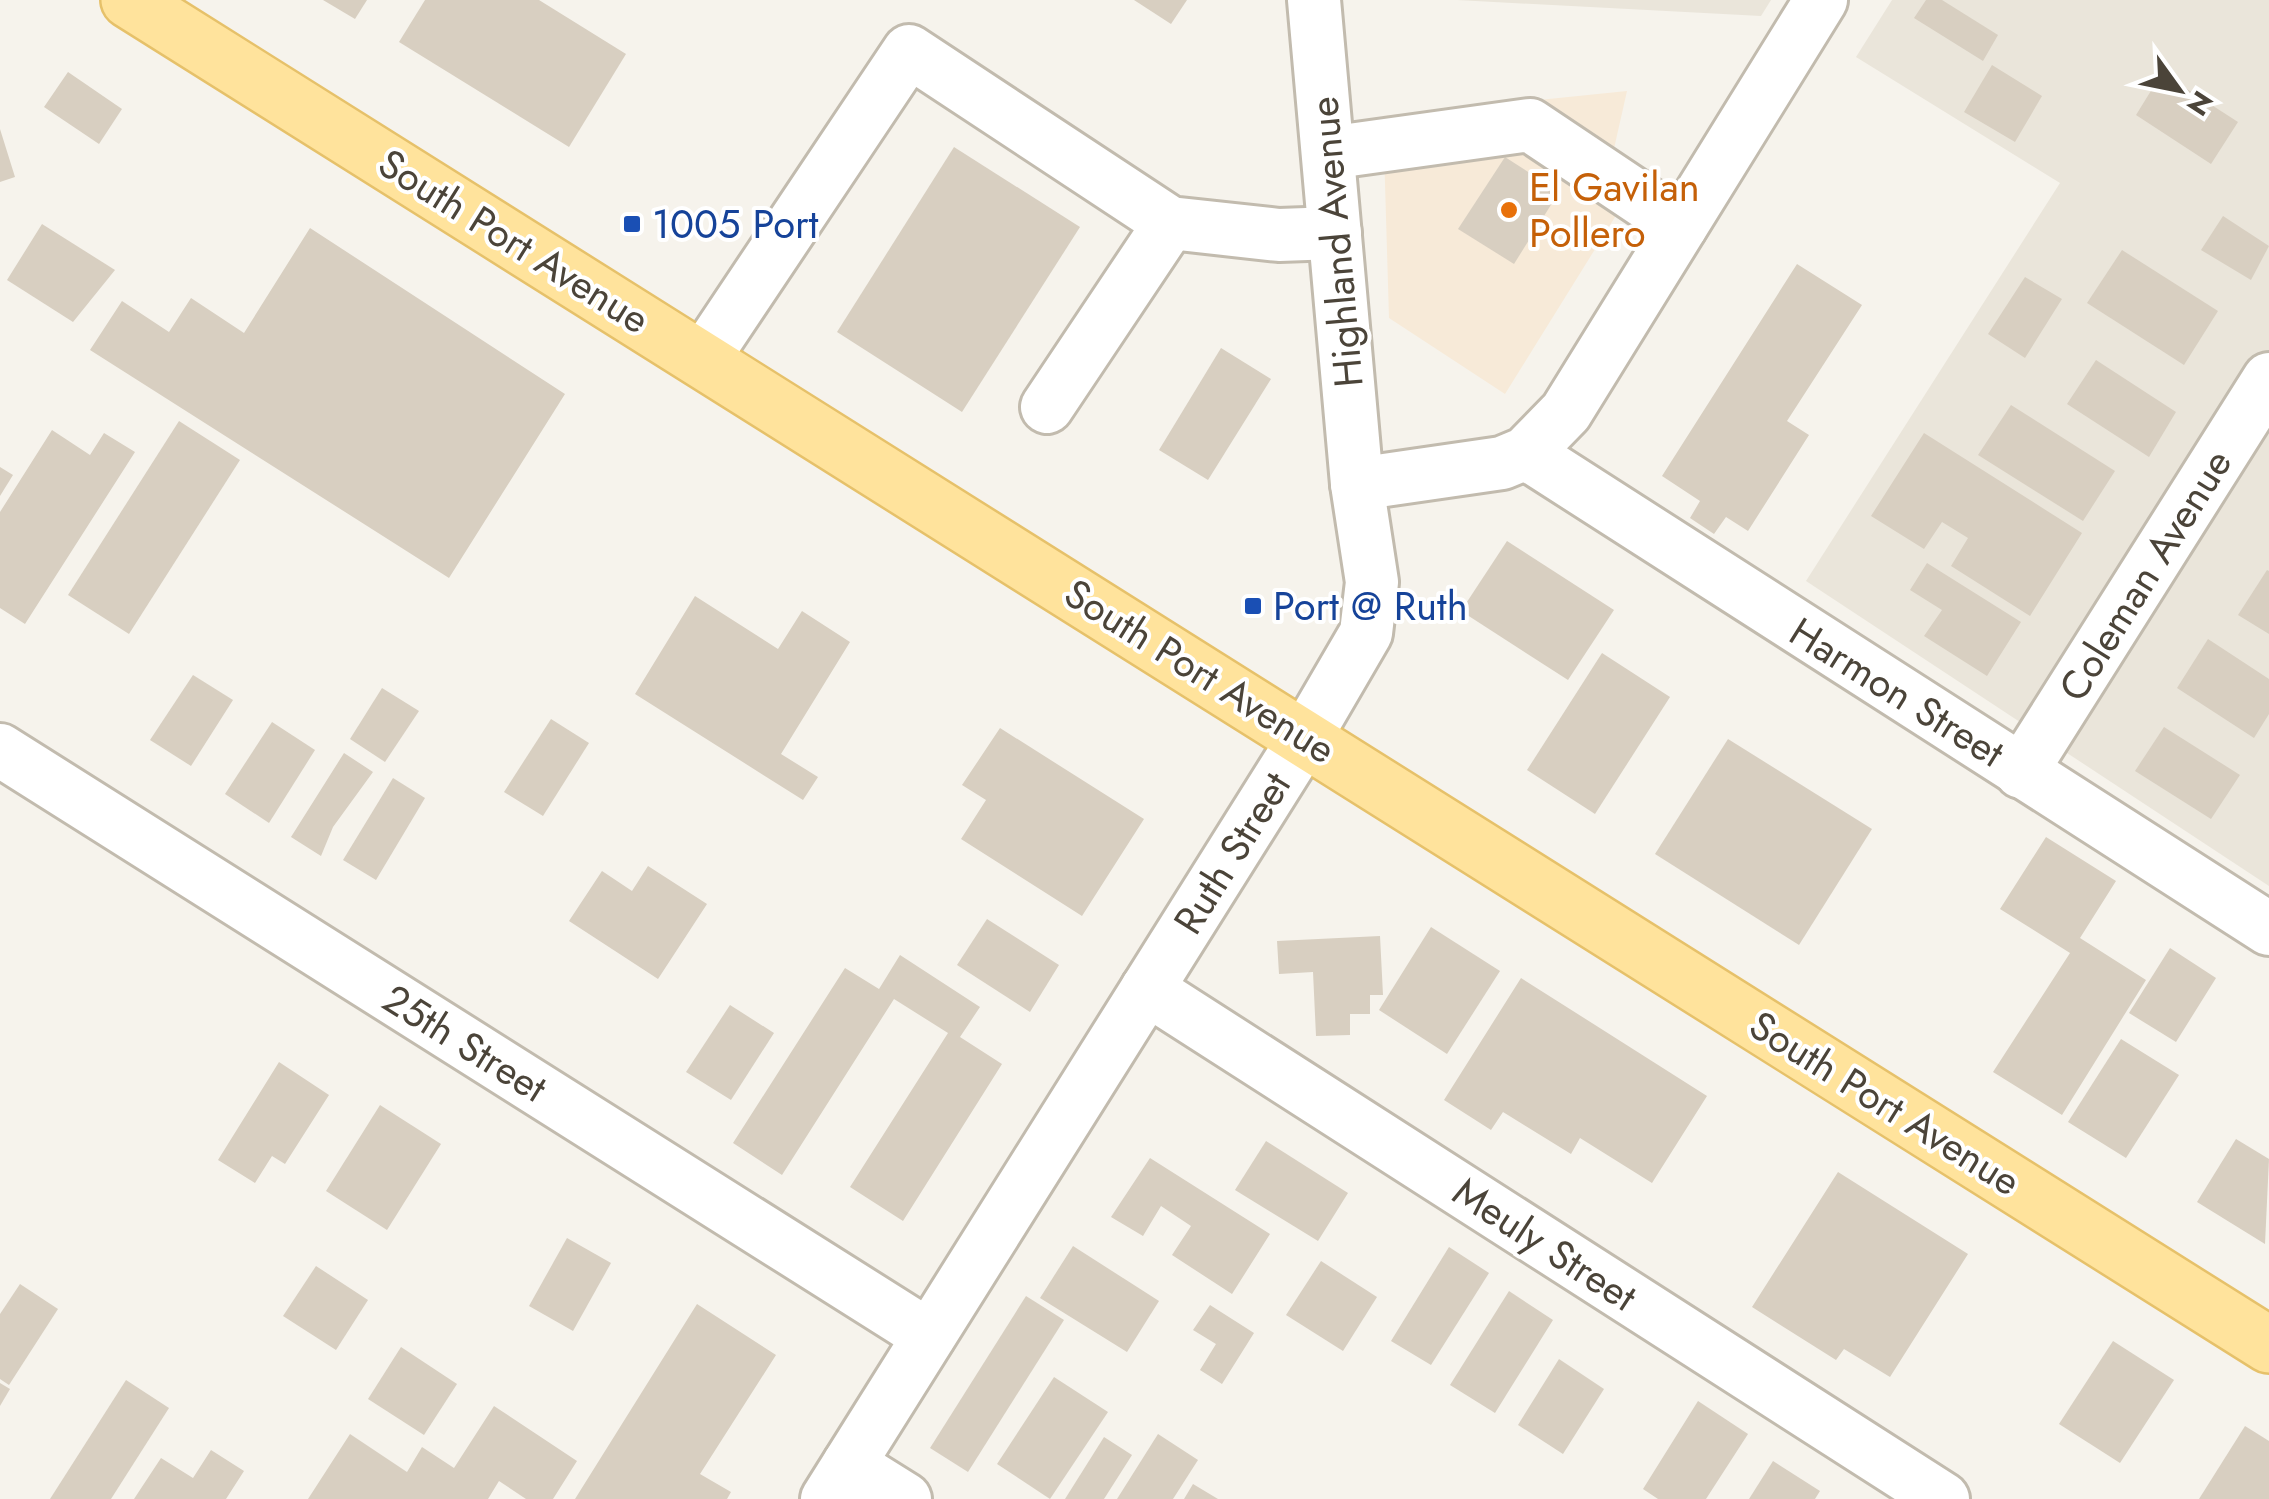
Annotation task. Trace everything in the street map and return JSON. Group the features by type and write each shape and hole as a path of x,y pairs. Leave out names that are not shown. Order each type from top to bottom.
{"main road":[{"name":"South Port Avenue","path":"129,0 1306,736 2269,1345"}],"street":[{"name":"Highland Avenue","path":"1314,0 1358,484"},
{"path":"1358,484 1475,470 1526,453 1566,412 1820,0"},
{"path":"703,359 910,51 1170,223 1279,235 1335,233"},
{"path":"1328,153 1530,124 1681,226"},
{"path":"1046,408 1170,223"},
{"name":"Coleman Avenue","path":"2021,772 2269,379"},
{"name":"Harmon Street","path":"1526,453 2269,929"},
{"name":"Ruth Street","path":"838,1481 1306,736 1366,633 1372,582 1358,484"},
{"name":"25th Street","path":"0,750 929,1336"},
{"name":"Meuly Street","path":"1147,990 1942,1499"},
{"path":"838,1481 905,1499"}],"shaded area":[{"path":"1457,0 1771,0 1761,16"},
{"path":"1892,0 2269,0 2269,886 1806,581 2060,183 1856,57"},
{"path":"1627,91 1613,153 1643,172 1505,394 1389,318 1383,116"}],"building":[{"path":"323,0 367,0 355,19"},
{"path":"425,0 539,0 626,54 569,147 399,42"},
{"path":"1134,0 1187,0 1171,24"},
{"path":"1926,0 1942,0 1998,35 1983,61 1914,18"},
{"path":"1992,65 2042,96 2015,142 1964,112"},
{"path":"68,72 122,109 99,144 44,107"},
{"path":"2162,73 2238,122 2211,164 2136,115"},
{"path":"0,129 15,177 0,182"},
{"path":"954,147 1080,227 962,412 837,332"},
{"name":"El Gavilan Pollero","path":"1505,157 1559,192 1514,264 1458,229"},
{"path":"2223,216 2269,246 2251,280 2201,250"},
{"path":"42,224 115,270 73,322 7,280"},
{"path":"310,228 565,394 449,578 90,350 122,301 169,332 191,298 244,333"},
{"path":"2122,250 2218,311 2184,365 2087,303"},
{"path":"1797,264 1862,305 1787,421 1809,435 1748,531 1726,517 1714,534 1690,518 1700,501 1662,476"},
{"path":"2025,277 2062,299 2025,358 1988,334"},
{"path":"1221,348 1271,379 1208,480 1159,450"},
{"path":"2096,360 2176,412 2149,457 2067,404"},
{"path":"2011,405 2115,471 2083,521 1978,455"},
{"path":"179,421 240,460 129,634 68,595"},
{"path":"52,430 90,455 104,433 135,452 25,624 0,608 0,512"},
{"path":"1924,433 2082,533 2030,616 1951,566 1968,538 1942,522 1924,549 1871,516"},
{"path":"0,467 13,475 0,496"},
{"path":"1507,541 1614,610 1568,680 1461,611"},
{"path":"1927,563 2021,622 1987,676 1924,636 1942,610 1910,590"},
{"path":"2269,571 2269,634 2238,615"},
{"path":"695,596 778,649 802,611 850,642 781,754 818,777 803,800 635,694"},
{"path":"2208,639 2269,679 2269,714 2254,738 2177,688"},
{"path":"1602,653 1670,697 1595,814 1527,770"},
{"path":"193,675 233,700 191,766 150,740"},
{"path":"382,688 419,711 385,762 350,739"},
{"path":"551,719 589,743 543,816 504,792"},
{"path":"272,722 315,750 269,823 225,794"},
{"path":"2164,727 2240,775 2211,819 2135,771"},
{"path":"1000,728 1144,819 1082,916 961,839 986,800 962,785"},
{"path":"1728,739 1872,829 1799,945 1655,854"},
{"path":"344,753 373,772 333,827 321,856 291,837"},
{"path":"393,778 425,798 376,880 343,860"},
{"path":"2046,837 2116,881 2080,938 2146,980 2062,1115 1993,1072 2070,953 2000,909"},
{"path":"648,866 707,904 658,979 569,921 602,871 632,891"},
{"path":"987,919 1059,965 1030,1012 957,965"},
{"path":"1431,927 1500,971 1447,1054 1379,1010"},
{"path":"1380,936 1383,995 1370,995 1370,1014 1350,1014 1350,1035 1316,1036 1313,972 1279,974 1277,941"},
{"path":"2170,948 2216,978 2176,1042 2129,1013"},
{"path":"900,955 980,1007 960,1037 1002,1064 903,1221 850,1187 948,1033 894,999 782,1175 733,1143 845,968 879,989"},
{"path":"1521,978 1707,1096 1652,1183 1580,1138 1571,1154 1503,1112 1491,1130 1444,1100"},
{"path":"730,1005 774,1033 731,1100 686,1072"},
{"path":"2121,1039 2179,1075 2126,1158 2068,1122"},
{"path":"279,1062 329,1095 285,1164 272,1156 255,1183 218,1160"},
{"path":"380,1105 441,1144 387,1230 326,1191"},
{"path":"2236,1139 2269,1159 2265,1244 2197,1202"},
{"path":"1266,1141 1348,1193 1318,1241 1235,1190"},
{"path":"1150,1158 1270,1234 1232,1294 1172,1255 1191,1226 1161,1206 1143,1236 1111,1217"},
{"path":"1838,1172 1968,1254 1890,1377 1844,1349 1836,1360 1752,1307"},
{"path":"567,1238 611,1263 573,1331 529,1306"},
{"path":"1073,1246 1159,1301 1127,1352 1040,1298"},
{"path":"1449,1247 1489,1273 1431,1365 1391,1341"},
{"path":"1321,1261 1377,1297 1343,1351 1286,1315"},
{"path":"316,1266 368,1300 336,1350 283,1316"},
{"path":"20,1284 58,1309 9,1385 0,1379 0,1314"},
{"path":"1509,1291 1553,1320 1495,1413 1450,1385"},
{"path":"1026,1296 1064,1320 968,1472 930,1448"},
{"path":"697,1304 776,1355 700,1474 731,1492 727,1499 575,1499"},
{"path":"1210,1305 1254,1333 1222,1384 1200,1370 1216,1344 1193,1330"},
{"path":"2113,1341 2174,1380 2120,1463 2059,1424"},
{"path":"401,1347 457,1384 424,1435 368,1399"},
{"path":"1559,1359 1604,1389 1563,1454 1518,1425"},
{"path":"1054,1377 1108,1412 1050,1499 997,1464"},
{"path":"126,1380 169,1408 111,1499 50,1499"},
{"path":"0,1383 10,1389 0,1406"},
{"path":"1698,1401 1748,1434 1706,1499 1658,1499 1643,1489"},
{"path":"494,1406 577,1461 553,1499 526,1499 499,1481 488,1499 308,1499 350,1434 407,1472 422,1447 454,1468"},
{"path":"2245,1426 2269,1441 2269,1499 2199,1499"},
{"path":"1158,1434 1198,1460 1173,1499 1117,1499"},
{"path":"1104,1437 1132,1455 1104,1499 1065,1499"},
{"path":"211,1450 244,1471 226,1499 134,1499 161,1458 193,1478"},
{"path":"1773,1461 1820,1491 1815,1499 1749,1499"},
{"path":"1193,1484 1218,1499 1184,1499"}],"place":[{"name":"El Gavilan Pollero","path":"1509,210"},
{"name":"1005 Port","path":"632,224"},
{"name":"Port @ Ruth","path":"1253,606"}]}
